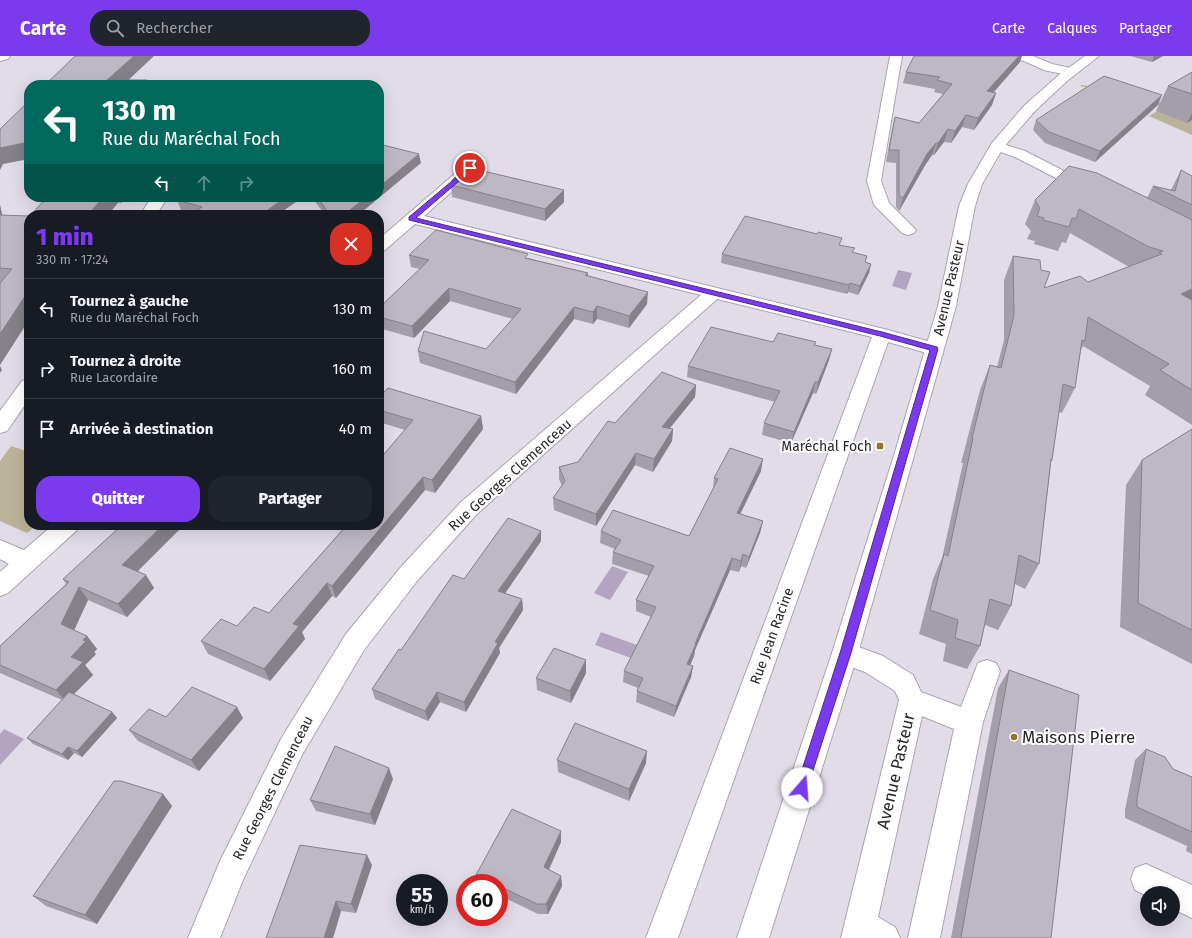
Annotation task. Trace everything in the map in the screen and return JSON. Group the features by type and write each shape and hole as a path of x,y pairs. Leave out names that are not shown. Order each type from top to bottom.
{"street":[{"path":"0,57 4,56"},
{"path":"896,56 874,181 882,205 908,230"},
{"path":"1019,56 1028,58 1048,67 1071,72"},
{"name":"Avenue Pasteur","path":"753,938 845,653 948,299 967,206 975,184 998,146 1030,108 1071,72 1093,56"},
{"path":"998,146 1020,154 1095,193"},
{"path":"384,242 470,168"},
{"path":"411,218 882,334 934,349"},
{"name":"Rue Georges Clemenceau","path":"204,938 230,872 292,746 355,642 409,574 468,509 713,293"},
{"name":"Rue Jean Racine","path":"662,938 882,334"},
{"path":"0,426 24,392"},
{"path":"0,586 62,530"},
{"path":"0,549 26,562"},
{"name":"Avenue Pasteur","path":"845,653 874,664 904,683 912,700 867,934"},
{"path":"924,938 969,722 987,670"},
{"path":"912,700 969,722"},
{"path":"1146,879 1192,902"}],"shaded area":[{"path":"1082,85 1133,94 1167,105 1192,98 1192,135 1149,116 1164,107 1126,95 1080,86"},
{"path":"898,270 912,273 906,290 892,286"},
{"path":"11,446 24,450 24,530 31,530 27,533 0,521 0,461"},
{"path":"612,566 628,572 610,600 594,593"},
{"path":"601,632 637,645 631,658 595,645"},
{"path":"4,729 24,739 0,765 0,734"}],"building":[{"path":"75,56 134,56 107,80 50,80"},
{"path":"914,56 1019,56 987,91 996,93 978,118 966,115 955,131 948,129 938,143 936,143 927,154 903,198 899,195 899,150 889,150 895,117 919,123 952,84 937,80 940,77 906,72"},
{"path":"1192,72 1192,94 1168,86"},
{"path":"1104,76 1162,95 1100,151 1049,132 1036,120"},
{"path":"24,106 24,143 0,148 0,129"},
{"path":"384,145 419,154 384,183"},
{"path":"1069,166 1097,173 1192,220 1192,289 1181,294 1192,300 1192,390 1160,370 1169,364 1088,317 1085,341 1082,340 1075,388 1063,384 1052,460 1051,459 1039,564 1019,555 1011,606 990,599 980,646 955,638 958,620 930,610 944,554 948,556 972,438 990,365 1001,368 1014,315 1013,256 1040,260 1041,270 1050,272 1044,288 1080,276 1088,282 1162,254 1159,252 1163,251 1149,247 1079,209 1076,219 1072,218 1069,227 1043,220 1044,218 1037,216 1040,208 1035,200"},
{"path":"466,167 564,190 545,209 451,185 452,180"},
{"path":"1181,170 1192,176 1192,205 1153,186 1175,191"},
{"path":"43,202 99,202 92,210 35,210"},
{"path":"184,202 279,202 268,210 198,210 202,207"},
{"path":"321,202 360,202 350,210 326,210"},
{"path":"0,215 24,216 24,298 0,334 0,283 12,269 0,268"},
{"path":"745,216 817,234 818,232 842,238 839,245 855,248 852,252 867,256 865,262 871,264 860,286 850,283 849,285 722,254"},
{"path":"436,230 528,254 525,258 588,273 585,275 648,292 629,316 597,306 593,312 574,307 515,382 418,351 424,331 486,349 521,309 449,288 412,326 384,318 384,303 429,260 409,255"},
{"path":"711,327 773,342 778,333 816,342 814,345 832,349 818,382 815,382 794,432 764,423 780,391 688,366"},
{"path":"662,372 696,385 662,427 673,429 654,459 636,453 596,514 553,498 565,481 559,467 578,462 608,421 615,423"},
{"path":"388,388 481,416 432,480 423,477 384,524 384,454 413,420 384,411 384,392"},
{"path":"1192,429 1192,630 1138,603 1142,460"},
{"path":"730,448 763,459 737,513 763,521 749,557 743,554 741,561 732,558 687,664 693,666 676,706 637,691 643,678 624,671 656,607 636,600 654,566 613,552 621,540 601,531 613,510 689,536 718,479 714,478"},
{"path":"508,518 541,531 498,591 522,599 495,642 498,643 464,702 437,692 425,711 372,689 453,575 464,579"},
{"path":"117,530 158,530 122,565 146,575 118,604 79,587 61,624 87,636 83,640 86,641 71,657 83,662 56,690 0,665 0,646 69,582 63,579"},
{"path":"343,530 379,530 332,586 327,583 293,624 299,626 264,669 201,641 221,619 237,626 254,607 269,613"},
{"path":"554,648 586,660 570,691 536,678"},
{"path":"1009,670 1079,695 1051,938 962,938 961,937"},
{"path":"192,687 237,707 191,760 129,730 149,709 166,717"},
{"path":"69,692 112,712 77,751 68,747 62,754 27,738"},
{"path":"575,723 647,751 629,789 557,760"},
{"path":"335,746 389,768 370,814 310,800"},
{"path":"1146,749 1165,757 1173,769 1192,777 1192,832 1137,807 1137,799"},
{"path":"114,781 121,781 163,794 85,915 33,896"},
{"path":"512,809 561,831 544,867 561,876 546,904 537,904 508,890 508,874 477,874"},
{"path":"300,845 367,855 351,904 336,901 324,938 266,938"}],"place":[{"name":"Maréchal Foch","path":"880,446"},
{"name":"Maisons Pierre","path":"1014,737"}],"route":[{"path":"470,168 411,218 882,334 934,349 845,653 802,788"}]}
